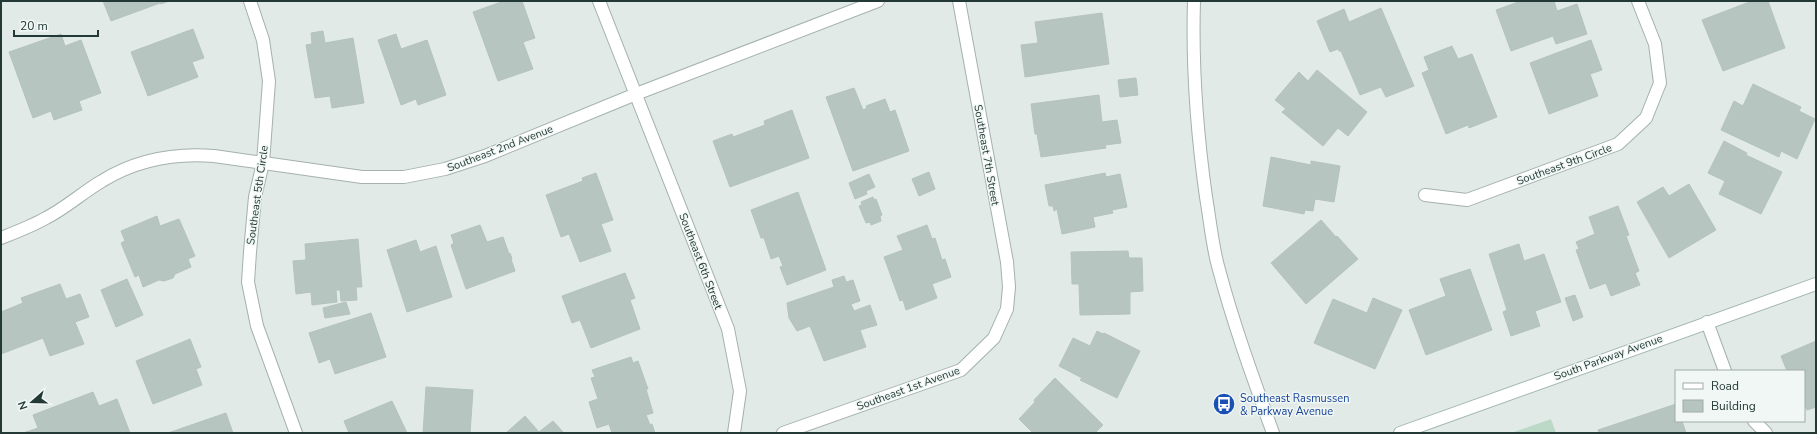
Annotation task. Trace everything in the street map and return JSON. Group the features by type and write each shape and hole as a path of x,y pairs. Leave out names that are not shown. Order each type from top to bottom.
{"street":[{"name":"Southeast 5th Circle","path":"250,1 263,40 268,67 268,109 263,163 256,197 248,282 257,326 296,433"},
{"name":"Southeast 6th Street","path":"599,1 728,329 740,391 734,433"},
{"name":"Southeast 2nd Avenue","path":"1,238 46,218 109,177 129,167 157,159 200,155 362,177 404,177 425,174 466,163 636,94 878,1"},
{"name":"Southeast 7th Street","path":"960,1 1007,262 1009,287 1007,309"},
{"path":"1194,1 1193,44 1196,96 1202,168 1211,231 1218,265 1230,307 1274,433"},
{"name":"Southeast 9th Circle","path":"1424,195 1467,200 1618,144 1646,118 1660,83 1655,44 1638,1"},
{"name":"South Parkway Avenue","path":"1400,433 1816,284"},
{"name":"Southeast 1st Avenue","path":"783,433 961,370 994,338 1007,309"},
{"path":"1707,322 1725,370"},
{"path":"1755,422 1766,433"}],"green space":[{"path":"1551,419 1556,433 1511,433"}],"building":[{"path":"103,1 169,1 111,21"},
{"path":"504,1 522,1 535,38 523,42 533,69 498,81 473,12"},
{"path":"1521,1 1554,1 1557,11 1577,4 1587,34 1556,44 1553,36 1511,51 1496,10"},
{"path":"1752,1 1768,1 1785,48 1723,71 1702,20"},
{"path":"1381,8 1414,86 1386,97 1381,87 1360,95 1341,51 1338,49 1330,52 1317,21 1344,9 1349,22"},
{"path":"1102,13 1109,64 1025,77 1021,45 1038,43 1035,22"},
{"path":"193,29 204,58 192,62 198,77 148,96 131,52"},
{"path":"323,31 325,43 353,38 364,103 332,108 330,96 315,98 306,45 312,44 311,33"},
{"path":"61,34 65,46 81,40 101,93 79,101 82,110 54,120 51,111 33,118 9,52"},
{"path":"396,34 401,49 427,40 446,95 418,105 416,99 401,105 378,40"},
{"path":"1591,40 1602,70 1590,74 1598,96 1549,114 1530,63"},
{"path":"1452,46 1458,59 1472,54 1497,117 1469,128 1468,125 1446,134 1422,73 1429,70 1424,57"},
{"path":"1317,70 1367,112 1348,136 1338,128 1323,146 1282,112 1286,109 1275,100 1299,72 1308,81"},
{"path":"1136,78 1138,95 1120,97 1118,80"},
{"path":"1753,84 1801,107 1799,111 1815,119 1797,159 1781,151 1779,157 1721,130 1734,101 1743,106"},
{"path":"854,88 863,110 867,108 866,106 885,99 890,112 895,110 909,151 853,171 826,97"},
{"path":"1099,95 1102,122 1117,120 1121,143 1105,145 1106,148 1041,157 1037,134 1035,134 1031,104"},
{"path":"792,110 809,158 730,187 713,141 732,134 733,137 765,125 764,121"},
{"path":"1724,141 1747,153 1746,155 1782,172 1761,214 1719,194 1725,181 1708,173"},
{"path":"1271,157 1311,165 1311,161 1340,166 1334,202 1315,199 1313,211 1305,210 1304,214 1263,206"},
{"path":"929,172 935,189 919,196 912,179"},
{"path":"596,173 613,220 601,224 611,251 580,262 569,234 561,237 546,195 583,181 582,178"},
{"path":"1105,173 1106,177 1120,174 1127,207 1112,210 1113,213 1093,217 1095,227 1062,234 1057,209 1054,211 1053,206 1049,206 1045,185"},
{"path":"869,174 875,187 866,191 867,194 855,199 849,183"},
{"path":"1689,184 1716,230 1669,258 1637,202 1663,187 1669,196"},
{"path":"798,192 826,270 787,285 780,267 783,266 779,256 771,259 764,238 761,238 751,210"},
{"path":"873,197 874,200 876,199 882,215 880,216 881,221 871,225 870,222 866,223 859,206 862,205 861,202"},
{"path":"1618,206 1629,235 1626,236 1639,271 1635,273 1640,285 1611,296 1606,283 1590,289 1576,250 1579,249 1576,242 1595,234 1589,217"},
{"path":"157,216 160,226 179,219 195,256 188,259 191,267 175,274 173,278 164,281 159,280 143,287 139,275 135,277 121,243 125,241 121,231"},
{"path":"1321,220 1358,259 1306,304 1271,263"},
{"path":"480,225 487,242 503,237 509,254 510,253 515,271 466,289 451,245 454,243 451,235"},
{"path":"927,225 932,239 935,238 942,260 945,259 951,277 932,284 937,298 906,310 903,300 900,301 884,257 903,250 897,236"},
{"path":"358,239 362,287 356,287 357,300 341,301 340,290 336,290 337,302 312,305 311,292 296,294 293,261 306,260 305,244"},
{"path":"416,240 420,252 436,246 452,297 407,312 387,250"},
{"path":"1519,244 1524,261 1544,254 1561,302 1535,311 1540,326 1511,336 1503,312 1507,310 1489,254"},
{"path":"1128,251 1129,258 1142,258 1143,291 1130,292 1130,314 1080,315 1079,284 1072,284 1071,252"},
{"path":"1470,269 1492,330 1426,355 1409,310 1446,296 1440,279"},
{"path":"625,273 635,298 630,300 640,329 591,348 580,320 572,323 562,296"},
{"path":"844,276 846,282 853,280 860,301 851,304 854,311 870,305 877,325 860,330 866,347 824,361 810,326 797,331 789,318 787,303 834,287 832,280"},
{"path":"127,279 143,315 116,327 101,290"},
{"path":"60,284 66,299 80,294 89,317 75,322 84,344 50,356 43,338 1,354 1,312 23,303 21,298"},
{"path":"1575,295 1583,317 1573,321 1565,298"},
{"path":"1373,298 1402,310 1375,369 1314,343 1333,299 1367,313"},
{"path":"346,302 350,314 325,318 323,308"},
{"path":"371,313 386,357 335,374 330,359 319,363 309,333"},
{"path":"1097,331 1140,351 1117,398 1080,380 1082,378 1059,366 1073,338 1090,346"},
{"path":"190,339 201,367 196,369 202,385 153,404 136,361"},
{"path":"1816,341 1816,407 1807,410 1805,406 1805,370 1787,370 1781,356"},
{"path":"631,357 633,363 638,361 648,389 646,389 653,413 646,415 650,425 652,424 655,433 612,433 609,424 597,428 589,402 598,399 591,378 595,377 592,370"},
{"path":"1055,378 1103,425 1095,433 1033,433 1019,419 1035,402 1034,400"},
{"path":"426,387 473,390 470,433 423,433"},
{"path":"93,392 99,406 117,399 130,433 23,433 38,428 33,415"},
{"path":"392,401 407,433 349,433 344,421"},
{"path":"1675,404 1675,422 1682,422 1686,433 1599,433 1598,430"},
{"path":"226,413 233,433 168,433"},
{"path":"525,416 539,432 553,421 564,433 506,433"}],"place":[{"name":"Southeast Rasmussen & Parkway Avenue","path":"1224,404"}]}
